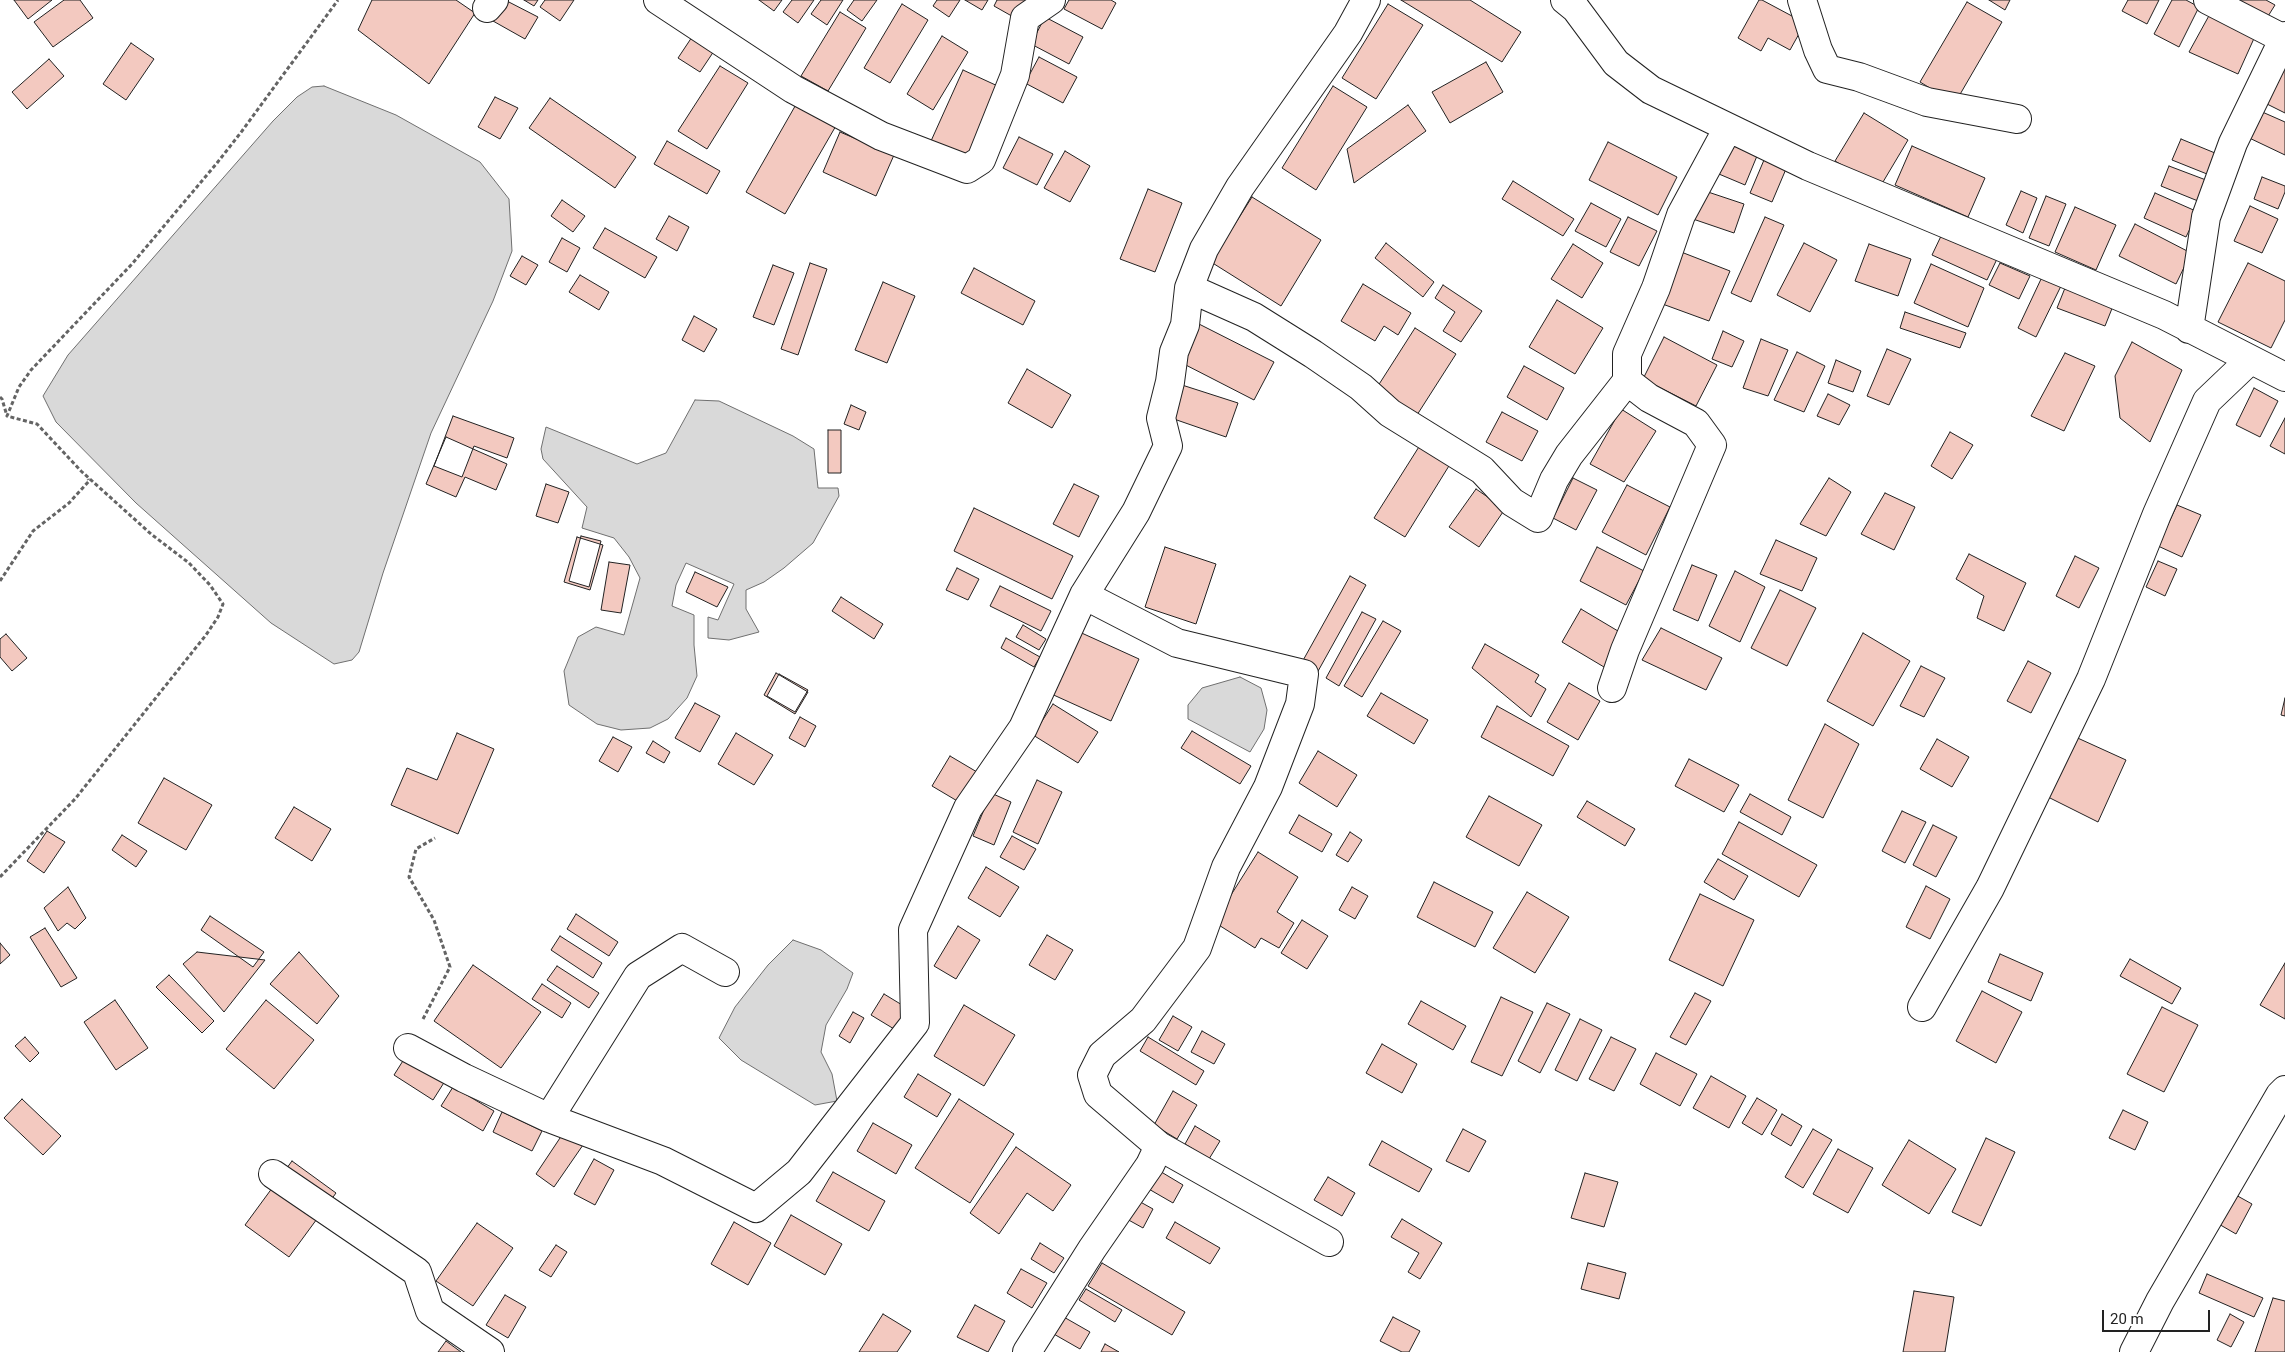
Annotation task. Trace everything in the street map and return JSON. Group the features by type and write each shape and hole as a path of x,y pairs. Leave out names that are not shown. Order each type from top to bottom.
{"street":[{"path":"658,0 793,89 881,136 967,169 981,160 1015,75 1025,18 1051,0"},
{"path":"408,1048 464,1078 549,1118 663,1161 756,1208 799,1172 915,1022 913,930 968,808 1023,728 1084,595 1136,512 1168,446 1161,418 1170,382 1174,352 1185,326 1189,288 1204,248 1240,187 1348,33 1366,0"},
{"path":"1565,0 1576,9 1616,63 1652,90 1817,170 2155,311 2285,378"},
{"path":"1802,0 1818,50 1827,69 1858,77 1927,102 2017,119"},
{"path":"2189,328 2206,217 2232,143 2284,38 2208,0"},
{"path":"1189,288 1254,317 1313,354 1362,387 1390,413 1482,470 1512,502 1538,518 1554,480 1569,455 1627,381 1627,354 1656,288 1681,215 1728,128"},
{"path":"1922,1007 1990,888 2091,679 2157,514 2207,401 2250,360"},
{"path":"1612,688 1625,650 1712,446 1696,423 1649,398 1627,381"},
{"path":"1084,595 1177,643 1304,674 1300,704 1268,787 1226,867 1197,948 1143,1020 1102,1055 1092,1075 1098,1094 1159,1146 1329,1242"},
{"path":"549,1118 638,976 682,948 725,972"},
{"path":"2134,1352 2160,1301 2280,1095 2285,1090"},
{"path":"1027,1352 1092,1249 1150,1165 1159,1146"},
{"path":"273,1174 417,1272 430,1311 490,1352"}],"path":[{"path":"7,416 19,387 32,370 132,264 217,163 338,0"},
{"path":"0,397 2,398 7,416"},
{"path":"0,581 33,531 69,503 90,481 37,424 7,416"},
{"path":"0,877 82,792 206,635 218,616 222,604 210,585 189,563 151,534 81,471"},
{"path":"408,1048 450,967 434,920 408,877 416,849 435,838"}],"shaded area":[{"path":"324,86 396,115 480,162 509,199 512,251 493,301 431,433 383,573 359,652 352,660 334,664 271,623 136,503 56,422 43,396 68,355 273,121 297,97 312,87"},
{"path":"695,400 719,401 793,436 814,449 818,488 838,488 839,496 813,543 784,568 764,582 746,590 746,609 759,632 729,640 708,638 708,617 718,620 734,584 686,563 676,585 672,606 694,615 697,676 687,698 668,719 650,728 621,730 597,724 569,705 564,671 578,637 596,627 624,635 640,578 629,557 614,538 582,528 587,507 543,459 541,449 546,427 637,464 666,453"},
{"path":"1240,677 1261,688 1267,710 1264,729 1250,752 1188,719 1188,705 1202,688"},
{"path":"793,940 821,950 853,973 847,989 826,1025 821,1052 832,1074 837,1101 815,1105 741,1060 719,1038 735,1007 768,965"}],"building":[{"path":"14,0 52,0 28,19"},
{"path":"64,0 80,0 93,18 53,47 34,22"},
{"path":"372,0 456,0 475,13 429,84 358,30"},
{"path":"505,0 538,17 525,39 493,21"},
{"path":"524,0 538,0 534,6"},
{"path":"545,0 574,0 560,21 540,7"},
{"path":"759,0 782,0 774,11"},
{"path":"792,0 814,0 798,23 783,12"},
{"path":"821,0 843,0 827,25 811,14"},
{"path":"854,0 877,0 862,21 847,10"},
{"path":"937,0 960,0 949,17 933,6"},
{"path":"965,0 988,0 982,10"},
{"path":"997,0 1027,0 1017,19 994,6"},
{"path":"1069,0 1111,0 1116,3 1102,29 1064,9"},
{"path":"1401,0 1470,0 1521,32 1502,62"},
{"path":"1759,0 1805,23 1790,50 1768,38 1761,51 1738,38"},
{"path":"1989,0 2010,0 2005,10"},
{"path":"2128,0 2159,0 2147,24 2122,11"},
{"path":"2172,0 2186,0 2199,7 2179,47 2154,34"},
{"path":"2225,0 2266,0 2275,5 2265,21"},
{"path":"1967,2 2002,22 1955,103 1920,82"},
{"path":"902,4 928,20 890,83 864,68"},
{"path":"1388,4 1423,25 1376,99 1342,78"},
{"path":"840,12 866,28 828,91 801,76"},
{"path":"2211,12 2256,34 2238,74 2189,52"},
{"path":"1045,17 1083,37 1069,64 1031,44"},
{"path":"696,31 718,45 700,72 678,58"},
{"path":"942,36 968,52 933,110 907,94"},
{"path":"131,43 154,59 126,100 103,84"},
{"path":"1039,57 1077,77 1063,103 1025,83"},
{"path":"49,59 64,76 27,109 12,92"},
{"path":"1486,62 1503,92 1450,123 1432,92"},
{"path":"720,66 748,83 707,149 678,131"},
{"path":"2285,66 2285,113 2265,103"},
{"path":"963,70 1002,88 971,159 931,141"},
{"path":"1333,86 1367,107 1316,190 1282,168"},
{"path":"495,97 518,108 500,139 478,127"},
{"path":"550,98 636,157 615,188 529,128"},
{"path":"798,101 837,124 785,214 746,192"},
{"path":"1408,105 1426,131 1354,183 1347,149"},
{"path":"2260,111 2285,122 2285,155 2243,135"},
{"path":"1864,113 1908,140 1880,187 1835,161"},
{"path":"840,132 894,155 876,196 823,172"},
{"path":"1019,137 1053,154 1037,185 1003,168"},
{"path":"2181,139 2215,153 2207,174 2172,160"},
{"path":"1720,140 1757,156 1745,185 1707,169"},
{"path":"667,141 720,171 707,194 654,164"},
{"path":"1608,142 1677,177 1658,215 1589,180"},
{"path":"1912,146 1985,178 1968,217 1895,185"},
{"path":"1065,151 1090,166 1070,202 1044,188"},
{"path":"1764,160 1786,169 1772,202 1750,193"},
{"path":"2169,166 2206,180 2198,201 2161,186"},
{"path":"2262,177 2285,186 2285,192 2278,209 2254,199"},
{"path":"1513,181 1574,219 1563,236 1502,199"},
{"path":"1148,189 1182,203 1155,272 1120,259"},
{"path":"1699,189 1744,204 1734,233 1690,218"},
{"path":"2021,191 2037,198 2023,233 2006,225"},
{"path":"2155,193 2198,212 2186,237 2144,218"},
{"path":"2046,196 2066,204 2049,246 2029,238"},
{"path":"1252,197 1321,240 1281,306 1211,262"},
{"path":"562,200 585,216 573,232 551,216"},
{"path":"1591,203 1621,219 1606,247 1575,231"},
{"path":"2250,206 2278,219 2262,253 2234,241"},
{"path":"2075,207 2116,225 2096,270 2055,252"},
{"path":"669,216 689,227 677,251 656,239"},
{"path":"1628,217 1657,231 1639,266 1610,252"},
{"path":"1765,217 1784,225 1751,302 1731,293"},
{"path":"2135,224 2191,253 2176,284 2119,256"},
{"path":"605,228 657,257 645,278 593,248"},
{"path":"1942,234 1997,259 1987,280 1932,255"},
{"path":"562,238 580,248 567,272 549,262"},
{"path":"1386,243 1434,282 1423,297 1375,258"},
{"path":"1804,243 1837,260 1810,312 1777,295"},
{"path":"1573,244 1603,263 1582,298 1551,279"},
{"path":"1869,244 1911,259 1898,296 1855,281"},
{"path":"1676,250 1730,271 1709,321 1657,302"},
{"path":"522,256 538,265 526,285 510,276"},
{"path":"810,263 827,269 798,355 781,349"},
{"path":"2000,263 2030,276 2019,299 1989,285"},
{"path":"2248,263 2285,281 2285,320 2271,348 2218,322"},
{"path":"1931,264 1984,288 1968,327 1914,303"},
{"path":"773,265 794,273 774,325 753,317"},
{"path":"974,268 1035,301 1023,325 961,293"},
{"path":"580,275 609,292 599,310 569,292"},
{"path":"2042,277 2061,286 2036,337 2018,328"},
{"path":"883,282 915,296 887,363 855,350"},
{"path":"1363,284 1411,313 1398,335 1384,326 1375,341 1341,321"},
{"path":"1443,285 1482,311 1461,342 1443,331 1455,312 1435,298"},
{"path":"2065,288 2113,306 2105,326 2057,308"},
{"path":"1557,300 1603,328 1575,374 1529,347"},
{"path":"1905,312 1966,333 1960,348 1900,328"},
{"path":"694,316 717,329 704,352 682,340"},
{"path":"1197,323 1274,362 1254,400 1178,361"},
{"path":"1415,328 1456,354 1417,415 1376,389"},
{"path":"1723,331 1744,341 1732,367 1712,359"},
{"path":"1664,337 1717,365 1696,406 1643,379"},
{"path":"1761,339 1788,350 1768,396 1743,388"},
{"path":"2132,342 2182,370 2150,442 2120,418 2115,376"},
{"path":"1887,349 1911,359 1889,405 1867,396"},
{"path":"1797,352 1825,366 1804,412 1774,400"},
{"path":"2065,353 2095,366 2064,431 2031,416"},
{"path":"1836,360 1861,371 1853,392 1828,383"},
{"path":"1524,366 1564,388 1547,420 1507,397"},
{"path":"1027,369 1071,395 1052,428 1008,403"},
{"path":"1182,385 1238,403 1226,437 1171,418"},
{"path":"2254,388 2278,401 2260,437 2236,425"},
{"path":"1828,394 1850,405 1839,425 1817,416"},
{"path":"851,405 866,412 859,430 844,424"},
{"path":"1621,409 1656,431 1624,482 1590,464"},
{"path":"1502,412 1538,431 1522,461 1486,442"},
{"path":"453,416 514,438 507,458 474,446 462,477 434,466"},
{"path":"2285,418 2285,454 2270,446"},
{"path":"828,430 841,430 841,473 828,473"},
{"path":"1950,432 1973,445 1952,479 1931,466"},
{"path":"446,437 507,464 496,490 465,477 456,497 426,484"},
{"path":"1422,442 1452,461 1405,537 1374,518"},
{"path":"1573,478 1597,490 1576,530 1553,518"},
{"path":"1829,478 1851,492 1826,536 1800,524"},
{"path":"546,484 569,492 558,523 536,516"},
{"path":"1074,484 1099,496 1079,537 1053,524"},
{"path":"1627,485 1670,507 1646,555 1602,532"},
{"path":"1476,489 1505,509 1479,547 1449,527"},
{"path":"1885,493 1915,507 1894,550 1861,534"},
{"path":"2177,505 2201,515 2182,557 2158,546"},
{"path":"974,508 1073,556 1052,599 954,551"},
{"path":"581,536 601,541 589,587 569,581"},
{"path":"577,537 603,545 590,590 564,582"},
{"path":"1776,540 1817,558 1802,591 1760,574"},
{"path":"1165,547 1216,564 1196,624 1145,607"},
{"path":"1597,547 1644,571 1626,605 1580,581"},
{"path":"1969,554 2026,583 2004,631 1977,618 1984,596 1956,579"},
{"path":"2075,556 2099,568 2079,608 2056,596"},
{"path":"2158,561 2177,569 2165,596 2146,587"},
{"path":"609,562 630,565 621,613 601,610"},
{"path":"1692,565 1717,575 1698,621 1673,610"},
{"path":"957,568 979,579 968,600 946,590"},
{"path":"1735,571 1765,587 1740,642 1709,626"},
{"path":"695,572 728,587 717,607 686,592"},
{"path":"1350,576 1366,585 1317,673 1301,664"},
{"path":"1000,586 1051,611 1041,631 990,606"},
{"path":"1780,590 1816,608 1787,666 1751,648"},
{"path":"841,597 883,624 874,639 832,611"},
{"path":"1581,609 1623,634 1604,667 1562,642"},
{"path":"1362,612 1376,619 1339,686 1326,678"},
{"path":"1383,621 1401,631 1362,697 1344,686"},
{"path":"1023,625 1046,639 1039,650 1016,637"},
{"path":"1661,628 1722,658 1706,690 1642,660"},
{"path":"1075,630 1139,659 1111,721 1047,692"},
{"path":"1863,633 1910,661 1873,726 1827,701"},
{"path":"6,634 27,658 12,671 0,657 0,639"},
{"path":"1006,638 1040,657 1034,667 1001,648"},
{"path":"1485,644 1539,675 1535,682 1546,689 1531,717 1472,668"},
{"path":"2028,661 2051,673 2031,713 2007,701"},
{"path":"1921,666 1945,678 1924,717 1900,706"},
{"path":"776,673 808,692 795,714 764,695"},
{"path":"779,674 808,690 795,712 767,696"},
{"path":"1569,683 1600,701 1578,740 1547,722"},
{"path":"1381,693 1428,720 1414,744 1367,716"},
{"path":"2285,698 2285,716 2281,715"},
{"path":"695,703 720,716 700,752 675,738"},
{"path":"1053,704 1098,732 1078,763 1033,735"},
{"path":"1497,706 1569,746 1553,776 1481,737"},
{"path":"800,717 816,726 805,747 789,738"},
{"path":"1825,724 1859,744 1823,818 1788,800"},
{"path":"1192,731 1251,766 1240,784 1181,748"},
{"path":"457,733 494,749 458,834 391,805 407,768 437,780"},
{"path":"736,733 773,755 754,785 718,764"},
{"path":"2071,735 2126,760 2098,822 2048,797"},
{"path":"613,737 632,747 618,772 599,761"},
{"path":"1937,739 1969,757 1952,787 1920,769"},
{"path":"653,741 670,752 664,763 646,753"},
{"path":"1318,751 1357,775 1337,807 1299,783"},
{"path":"950,756 977,772 959,802 932,786"},
{"path":"1689,759 1739,785 1724,812 1675,786"},
{"path":"164,778 212,805 186,850 138,823"},
{"path":"1037,780 1062,792 1038,844 1013,832"},
{"path":"991,793 1011,802 994,845 973,836"},
{"path":"1750,794 1791,817 1782,835 1740,812"},
{"path":"1489,796 1542,825 1519,866 1466,837"},
{"path":"1587,801 1635,829 1625,846 1577,817"},
{"path":"294,807 331,829 312,861 275,838"},
{"path":"1902,811 1926,822 1905,863 1882,851"},
{"path":"1299,815 1332,834 1322,852 1289,833"},
{"path":"1739,822 1817,865 1799,897 1722,854"},
{"path":"1933,825 1957,837 1936,877 1913,865"},
{"path":"47,831 65,842 44,873 27,861"},
{"path":"1350,832 1362,840 1348,862 1336,855"},
{"path":"122,835 147,851 136,867 112,850"},
{"path":"1012,836 1036,849 1024,870 1000,857"},
{"path":"1258,852 1298,877 1277,912 1294,923 1279,948 1261,938 1255,948 1214,922"},
{"path":"1718,859 1748,876 1734,900 1704,882"},
{"path":"986,867 1019,887 1000,917 968,898"},
{"path":"1434,882 1493,912 1475,947 1417,917"},
{"path":"1926,886 1950,899 1930,939 1906,927"},
{"path":"68,887 86,918 75,929 67,923 58,931 44,908"},
{"path":"1352,887 1368,896 1355,919 1339,910"},
{"path":"1527,892 1569,917 1535,973 1493,948"},
{"path":"1700,894 1754,920 1723,986 1669,960"},
{"path":"576,914 618,942 609,956 567,929"},
{"path":"210,916 264,952 253,967 201,930"},
{"path":"1302,920 1328,936 1307,969 1281,953"},
{"path":"958,926 980,940 956,979 934,966"},
{"path":"45,928 77,978 61,987 30,937"},
{"path":"1047,935 1073,950 1055,980 1029,965"},
{"path":"560,936 602,963 593,978 551,950"},
{"path":"0,943 10,955 0,964"},
{"path":"197,952 265,960 224,1012 183,964"},
{"path":"299,952 339,996 317,1024 270,984"},
{"path":"2000,954 2043,973 2031,1001 1988,982"},
{"path":"2130,959 2181,988 2172,1004 2120,976"},
{"path":"2285,963 2285,1019 2260,1005"},
{"path":"473,965 541,1012 501,1068 434,1021"},
{"path":"557,966 599,993 589,1008 547,980"},
{"path":"169,975 214,1021 202,1033 156,987"},
{"path":"542,984 571,1003 562,1018 532,999"},
{"path":"1982,991 2022,1012 1996,1063 1956,1041"},
{"path":"1695,993 1711,1001 1686,1045 1670,1037"},
{"path":"884,994 912,1011 899,1032 871,1015"},
{"path":"1501,997 1533,1012 1502,1076 1471,1062"},
{"path":"115,1000 148,1048 116,1070 84,1022"},
{"path":"266,1000 314,1040 274,1089 226,1049"},
{"path":"1421,1001 1466,1026 1453,1050 1408,1024"},
{"path":"1547,1003 1570,1014 1540,1073 1518,1061"},
{"path":"964,1005 1015,1035 984,1086 934,1056"},
{"path":"2162,1007 2198,1025 2164,1092 2127,1074"},
{"path":"853,1012 864,1018 850,1043 839,1036"},
{"path":"1173,1016 1192,1027 1178,1051 1159,1040"},
{"path":"1580,1019 1602,1030 1577,1081 1555,1070"},
{"path":"1202,1031 1225,1044 1214,1064 1191,1052"},
{"path":"25,1037 39,1053 30,1062 15,1046"},
{"path":"1148,1037 1204,1071 1196,1085 1140,1051"},
{"path":"1611,1037 1636,1049 1614,1091 1589,1079"},
{"path":"1382,1044 1417,1064 1402,1093 1366,1073"},
{"path":"1656,1053 1697,1074 1680,1106 1640,1084"},
{"path":"406,1056 445,1081 433,1100 394,1075"},
{"path":"918,1074 951,1094 937,1117 904,1097"},
{"path":"1711,1076 1746,1096 1729,1128 1693,1108"},
{"path":"453,1087 494,1111 483,1131 441,1106"},
{"path":"1173,1091 1197,1105 1177,1139 1154,1125"},
{"path":"1757,1098 1777,1110 1762,1135 1742,1123"},
{"path":"22,1099 61,1136 43,1155 4,1118"},
{"path":"959,1099 1014,1134 970,1203 915,1168"},
{"path":"2123,1110 2148,1122 2135,1150 2109,1138"},
{"path":"502,1112 542,1131 532,1151 493,1132"},
{"path":"1782,1114 1802,1126 1791,1146 1771,1134"},
{"path":"873,1123 912,1145 896,1174 857,1151"},
{"path":"1195,1126 1220,1141 1209,1159 1185,1144"},
{"path":"1463,1129 1486,1141 1469,1172 1446,1161"},
{"path":"1813,1129 1832,1140 1803,1188 1785,1177"},
{"path":"564,1132 583,1145 554,1187 536,1174"},
{"path":"1986,1138 2015,1152 1981,1226 1952,1212"},
{"path":"1909,1140 1956,1169 1929,1214 1882,1185"},
{"path":"1382,1141 1432,1169 1419,1192 1369,1165"},
{"path":"1016,1147 1071,1185 1053,1211 1027,1193 999,1234 970,1213"},
{"path":"1838,1149 1873,1168 1848,1213 1813,1194"},
{"path":"594,1159 614,1170 595,1205 574,1194"},
{"path":"292,1161 336,1193 289,1257 245,1225"},
{"path":"1158,1170 1183,1185 1173,1203 1147,1188"},
{"path":"833,1172 885,1201 869,1231 816,1201"},
{"path":"1585,1173 1618,1182 1604,1227 1571,1218"},
{"path":"1328,1177 1355,1193 1342,1216 1314,1200"},
{"path":"2234,1194 2252,1204 2236,1234 2217,1223"},
{"path":"1135,1199 1153,1209 1143,1228 1125,1218"},
{"path":"791,1215 842,1244 825,1275 774,1246"},
{"path":"1402,1219 1442,1243 1420,1279 1408,1272 1419,1253 1391,1237"},
{"path":"734,1222 771,1243 748,1285 711,1264"},
{"path":"1175,1222 1220,1248 1210,1264 1166,1238"},
{"path":"477,1223 513,1248 473,1306 436,1281"},
{"path":"1040,1243 1064,1258 1054,1273 1031,1259"},
{"path":"556,1245 567,1252 551,1277 539,1270"},
{"path":"1102,1263 1185,1312 1172,1335 1088,1286"},
{"path":"1588,1263 1626,1273 1619,1299 1581,1289"},
{"path":"1021,1269 1047,1283 1032,1308 1007,1293"},
{"path":"2207,1274 2263,1298 2254,1317 2199,1293"},
{"path":"1086,1289 1122,1310 1115,1322 1079,1300"},
{"path":"1914,1291 1954,1297 1945,1352 1903,1352"},
{"path":"505,1295 526,1307 508,1338 486,1325"},
{"path":"2273,1298 2285,1301 2285,1352 2255,1352"},
{"path":"975,1305 1005,1321 988,1352 957,1337"},
{"path":"883,1314 911,1331 897,1352 859,1352"},
{"path":"2230,1314 2244,1322 2231,1347 2217,1340"},
{"path":"1062,1316 1090,1332 1080,1349 1052,1333"},
{"path":"1393,1317 1420,1331 1409,1352 1402,1352 1380,1341"},
{"path":"446,1341 461,1352 438,1352"},
{"path":"1105,1344 1119,1352 1101,1352"}]}
